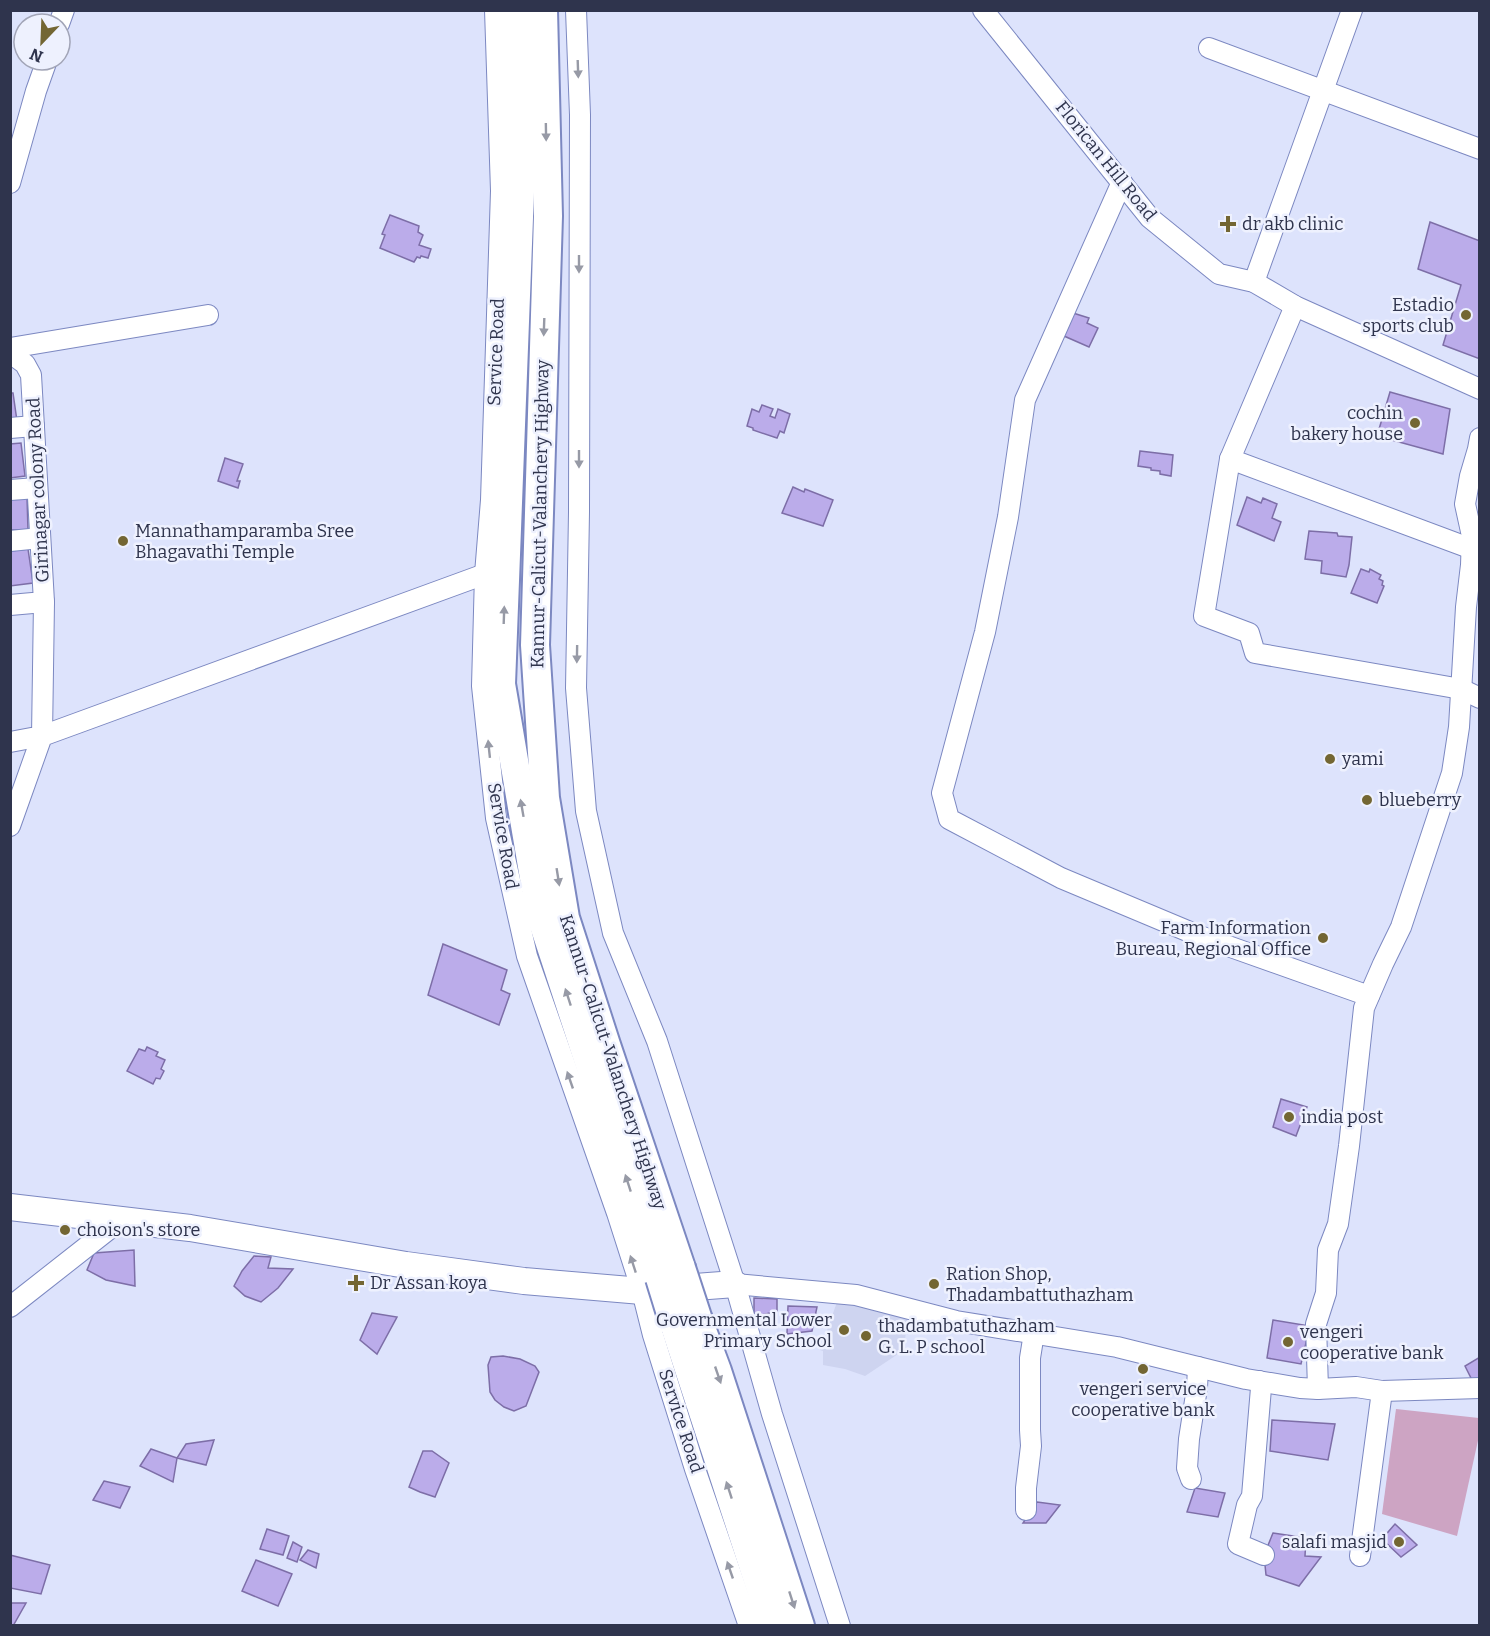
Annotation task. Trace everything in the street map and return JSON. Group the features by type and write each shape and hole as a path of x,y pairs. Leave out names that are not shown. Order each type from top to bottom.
{"highway":[{"path":"517,10 522,141 501,684 540,913 661,1279"},
{"name":"Kannur-Calicut-Valanchery Highway","path":"543,10 548,216 535,645 545,798 565,918 606,1045 661,1279 720,1382 800,1626"},
{"path":"686,1320 773,1626"}],"main road":[{"path":"10,1207 190,1228 524,1281 661,1279 735,1284"}],"street":[{"name":"Service Road","path":"495,10 501,191 491,500 485,574 482,686 496,818 527,956 613,1202 661,1279 653,1335 695,1469 749,1626"},
{"path":"576,10 580,115 576,688 586,811 613,933 657,1041 735,1284 772,1414 840,1626"},
{"name":"Florican Hill Road","path":"983,10 1150,218 1219,274 1254,282 1295,306 1479,389"},
{"path":"1254,282 1352,10"},
{"path":"1209,48 1479,149"},
{"path":"10,183 43,72"},
{"path":"1122,182 1025,400 1008,517 985,632 942,793 949,819 1071,882 1197,935 1369,996"},
{"path":"1295,306 1230,459 1204,616 1249,633 1255,654 1461,690 1479,698"},
{"path":"10,348 208,315"},
{"name":"Girinagar colony Road","path":"10,353 25,364 31,375 44,602 10,605"},
{"path":"10,428 34,426"},
{"path":"1318,1389 1316,1324 1326,1293 1328,1250 1338,1224 1364,1008 1401,927 1452,772 1459,727 1472,549 1472,536 1465,504 1475,478 1479,438"},
{"path":"1230,459 1472,549"},
{"path":"10,490 37,488"},
{"path":"10,541 40,538"},
{"path":"10,742 42,736 485,574"},
{"path":"10,826 42,736 44,602"},
{"path":"10,1307 122,1219"},
{"path":"735,1284 856,1295 956,1321 1117,1347 1259,1381 1318,1389 1356,1387 1382,1391 1479,1388"},
{"path":"1026,1510 1031,1446 1030,1358 1034,1333"},
{"path":"1191,1479 1187,1468 1198,1367"},
{"path":"1259,1381 1252,1496 1247,1505 1238,1544 1264,1555"},
{"path":"1360,1556 1382,1391"}],"shaded area":[{"name":"thadambatuthazham G. L. P school","path":"837,1302 908,1312 904,1350 865,1376 823,1365 823,1351 820,1350"},
{"path":"1396,1409 1479,1418 1479,1436 1457,1536 1382,1514"}],"building":[{"path":"390,215 419,226 418,232 423,235 419,245 431,249 428,258 417,257 414,262 380,248 385,235 382,234"},
{"name":"Estadio sports club","path":"1430,222 1480,241 1480,359 1443,345 1461,285 1418,269"},
{"path":"1073,313 1089,318 1087,323 1098,328 1089,347 1064,336"},
{"name":"cochin bakery house","path":"1390,392 1450,409 1443,454 1377,436"},
{"path":"10,393 13,393 17,421 10,421"},
{"path":"762,405 773,409 770,416 775,418 778,409 790,414 784,433 780,431 777,438 747,426 752,409 759,412"},
{"path":"21,443 25,476 10,478 10,444"},
{"path":"1140,451 1173,455 1171,476 1160,474 1160,471 1151,470 1151,468 1138,466"},
{"path":"225,458 243,464 237,481 240,481 238,488 218,481"},
{"path":"793,487 804,492 805,489 833,500 823,526 782,513"},
{"path":"10,497 27,497 28,530 10,530"},
{"path":"1247,497 1261,503 1263,498 1277,504 1272,518 1281,522 1274,541 1237,525"},
{"path":"1309,531 1337,533 1338,536 1352,537 1346,577 1321,573 1322,561 1305,559"},
{"path":"28,549 33,583 10,586 10,551"},
{"path":"1361,569 1369,572 1370,569 1381,575 1379,579 1383,581 1384,586 1377,603 1351,593"},
{"path":"443,944 507,970 501,990 510,994 499,1025 428,995"},
{"path":"147,1047 158,1052 156,1056 165,1060 161,1069 164,1071 160,1079 156,1078 153,1084 127,1071 139,1049 145,1051"},
{"name":"india post","path":"1281,1099 1307,1107 1296,1136 1273,1127"},
{"path":"134,1250 135,1286 106,1280 87,1270 94,1253"},
{"path":"254,1256 271,1257 268,1268 293,1269 278,1288 261,1302 245,1296 234,1286"},
{"path":"754,1298 777,1299 777,1311 754,1317"},
{"path":"788,1306 817,1307 812,1331 787,1334"},
{"path":"372,1313 397,1317 377,1354 360,1340"},
{"name":"vengeri cooperative bank","path":"1273,1320 1310,1326 1301,1364 1267,1358"},
{"path":"503,1356 520,1359 535,1366 539,1372 526,1406 514,1411 495,1400 490,1392 488,1365 491,1357"},
{"path":"1480,1357 1480,1381 1474,1384 1465,1366"},
{"path":"1272,1420 1335,1424 1328,1460 1270,1451"},
{"path":"214,1440 206,1465 177,1458 186,1444"},
{"path":"151,1449 177,1458 173,1482 140,1466"},
{"path":"423,1451 432,1451 449,1463 435,1497 409,1487"},
{"path":"104,1481 130,1487 120,1508 93,1500"},
{"path":"1195,1488 1225,1493 1218,1517 1187,1512"},
{"path":"1037,1502 1060,1505 1046,1523 1023,1523"},
{"name":"salafi masjid","path":"1395,1524 1417,1545 1401,1557 1382,1539"},
{"path":"267,1529 289,1536 283,1555 260,1549"},
{"path":"1273,1533 1306,1538 1305,1556 1321,1557 1299,1586 1266,1575 1264,1555"},
{"path":"293,1542 302,1547 297,1562 287,1558"},
{"path":"308,1550 319,1554 316,1568 300,1560"},
{"path":"10,1555 50,1565 41,1594 10,1588"},
{"path":"256,1560 292,1574 278,1606 242,1591"},
{"path":"10,1603 26,1603 13,1626 10,1626"}],"place":[{"name":"dr akb clinic","path":"1228,224"},
{"name":"Estadio sports club","path":"1466,315"},
{"name":"cochin bakery house","path":"1415,423"},
{"name":"Mannathamparamba Sree Bhagavathi Temple","path":"123,541"},
{"name":"yami","path":"1330,759"},
{"name":"blueberry","path":"1367,800"},
{"name":"Farm Information Bureau, Regional Office","path":"1323,938"},
{"name":"india post","path":"1289,1117"},
{"name":"choison's store","path":"65,1230"},
{"name":"Dr Assan koya","path":"356,1283"},
{"name":"Ration Shop, Thadambattuthazham","path":"934,1284"},
{"name":"Governmental Lower Primary School","path":"844,1330"},
{"name":"thadambatuthazham G. L. P school","path":"866,1336"},
{"name":"vengeri cooperative bank","path":"1288,1342"},
{"name":"vengeri service cooperative bank","path":"1143,1369"},
{"name":"salafi masjid","path":"1399,1542"}]}
